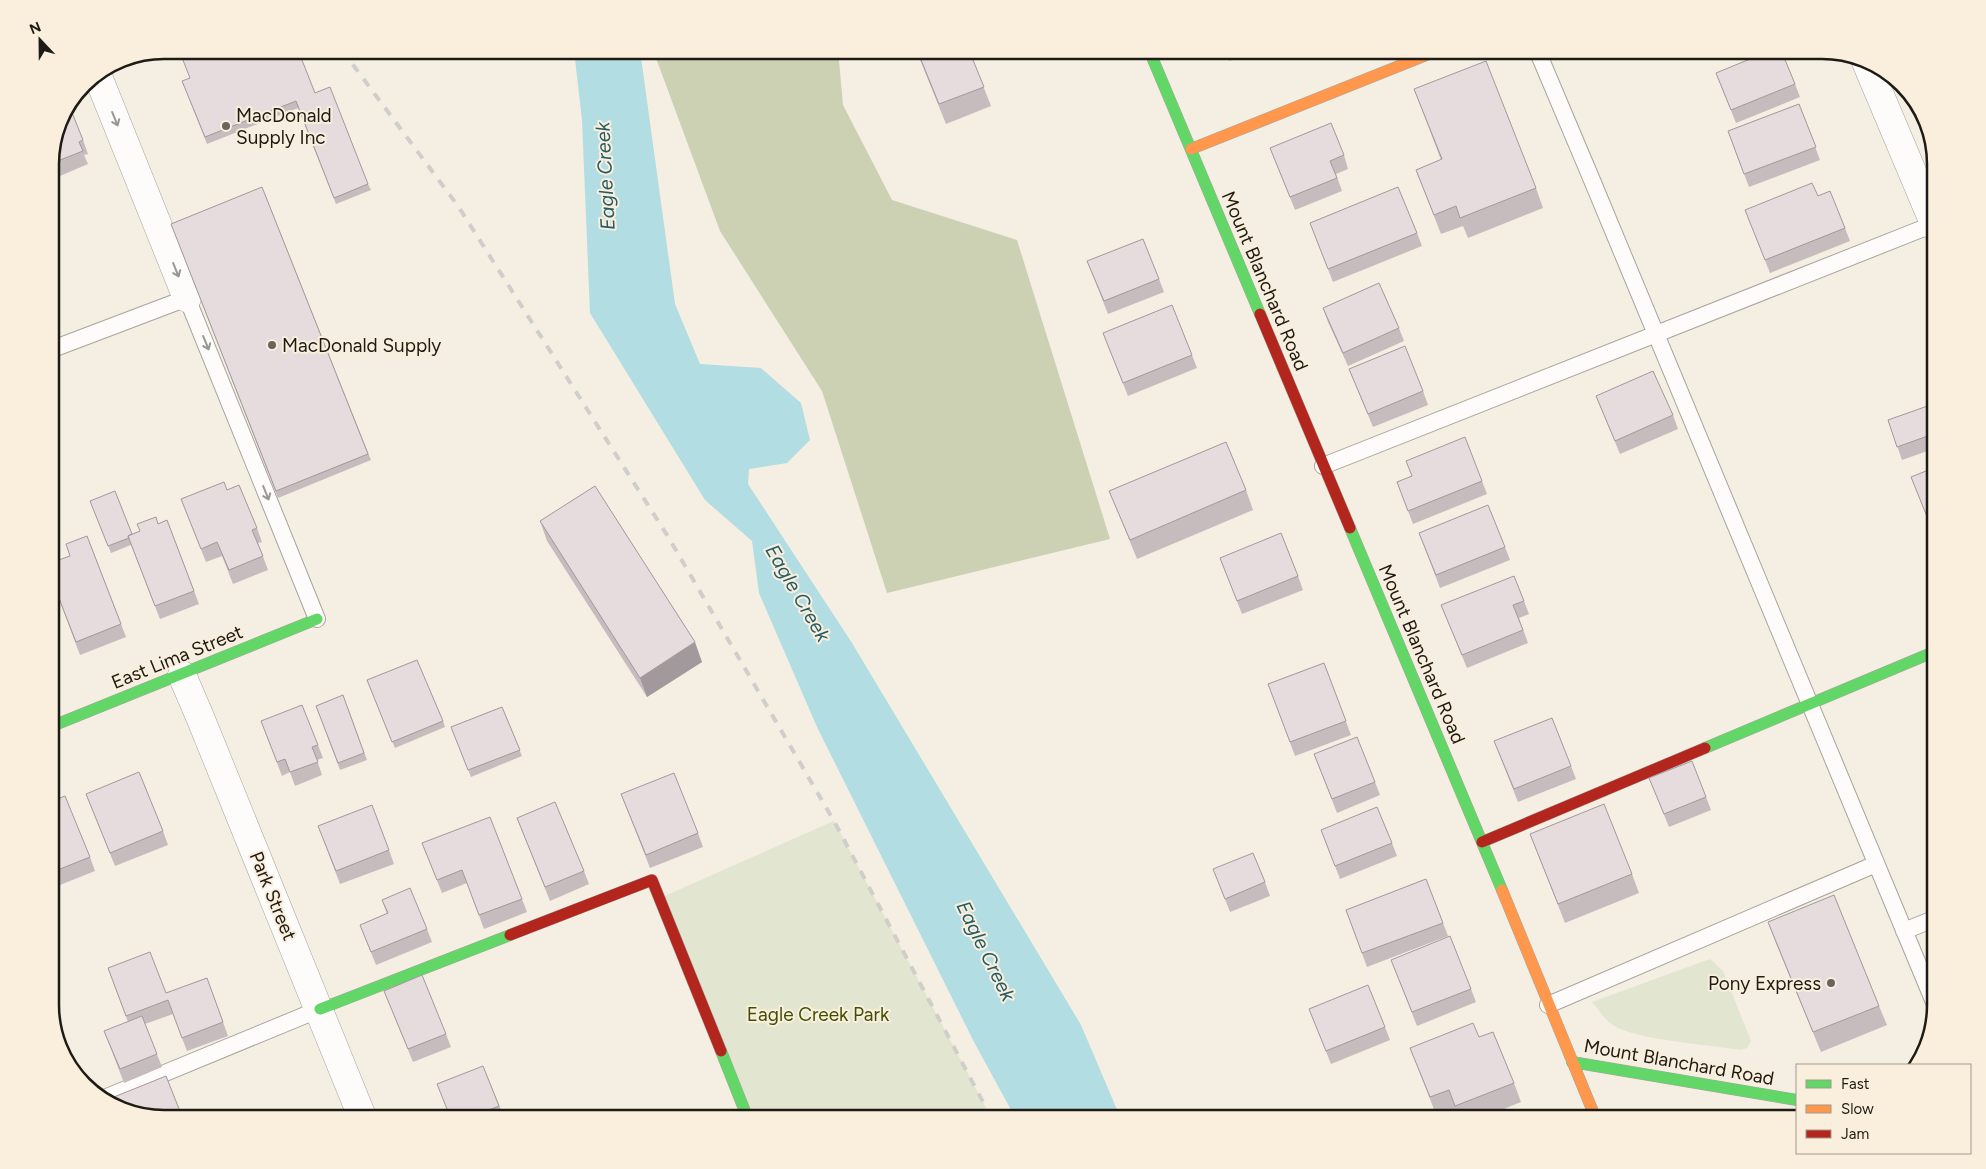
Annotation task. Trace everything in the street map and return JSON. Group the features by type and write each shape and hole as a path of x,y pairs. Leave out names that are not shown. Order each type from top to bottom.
{"street":[{"name":"Mount Blanchard Road","path":"1153,59 1482,842 1572,1062 1796,1100"},
{"path":"1191,149 1416,59"},
{"path":"1870,70 1927,207"},
{"path":"100,80 187,298"},
{"name":"East Lima Street","path":"59,723 317,620"},
{"path":"1482,842 1927,655"},
{"name":"Park Street","path":"182,675 320,1009 359,1110"},
{"path":"320,1009 652,880 744,1110"},
{"path":"1572,1062 1592,1110"}],"lane":[{"path":"1542,59 1658,334 1809,704 1927,986"},
{"path":"1324,466 1927,229"},
{"path":"59,347 187,298 317,620"},
{"path":"1548,1005 1876,864"},
{"path":"1904,931 1927,922"},
{"path":"110,1096 320,1009"}],"green space":[{"path":"656,59 839,59 843,105 892,200 1017,240 1110,539 887,593 822,391 720,231"},
{"name":"Eagle Creek Park","path":"834,821 987,1110 743,1110 660,898"},
{"path":"1710,959 1723,971 1751,1041 1747,1048 1740,1050 1638,1035 1613,1025 1592,1002"}],"water":[{"name":"Eagle Creek","path":"575,59 641,59 675,304 700,364 761,368 801,403 810,440 787,463 749,469 748,484 852,643 1081,1025 1117,1110 1011,1110 974,1042 817,727 759,593 752,541 705,500 590,313 582,120"}],"building":[{"name":"MacDonald Supply Inc","path":"183,59 302,59 315,93 330,87 368,184 334,198 296,101 205,137 182,81 190,78"},
{"path":"921,59 973,59 984,87 939,104"},
{"path":"1750,59 1785,59 1795,84 1731,110 1716,73"},
{"path":"1486,61 1536,188 1460,218 1456,206 1434,215 1416,170 1442,159 1414,89"},
{"path":"1799,104 1816,147 1744,174 1728,131"},
{"path":"72,113 83,140 79,142 83,151 59,160 62,137"},
{"path":"1331,123 1344,155 1330,161 1337,178 1290,197 1270,148"},
{"path":"1812,183 1818,196 1830,191 1845,228 1765,260 1745,210"},
{"name":"MacDonald Supply","path":"262,187 368,454 276,491 171,224"},
{"path":"1398,187 1417,233 1328,269 1310,223"},
{"path":"1143,239 1159,279 1104,301 1087,261"},
{"path":"1379,283 1399,328 1343,353 1323,308"},
{"path":"1172,305 1192,355 1123,383 1103,333"},
{"path":"1405,346 1423,391 1368,414 1349,369"},
{"path":"1653,371 1673,415 1615,441 1596,396"},
{"path":"1927,406 1927,436 1897,447 1888,420"},
{"path":"1465,437 1482,481 1408,511 1397,482 1412,476 1406,461"},
{"path":"1226,442 1246,490 1130,540 1109,491"},
{"path":"1927,471 1927,517 1911,477"},
{"path":"224,482 227,490 239,485 257,528 252,530 263,556 229,570 217,542 201,549 181,499"},
{"path":"595,486 695,642 640,678 540,521"},
{"path":"115,491 132,534 128,536 129,538 108,546 90,501"},
{"path":"1488,505 1505,547 1436,575 1419,533"},
{"path":"156,517 158,524 167,520 194,591 155,606 128,536 140,531 137,524"},
{"path":"1281,533 1298,576 1237,601 1220,558"},
{"path":"87,536 121,624 76,642 59,598 59,560 70,556 66,544"},
{"path":"1514,576 1524,601 1513,605 1523,630 1462,655 1441,605"},
{"path":"417,660 443,721 392,742 367,680"},
{"path":"1324,663 1346,721 1290,742 1268,684"},
{"path":"343,695 364,753 338,763 316,706"},
{"path":"302,705 318,745 312,747 318,762 290,772 285,759 277,762 261,721"},
{"path":"502,707 520,750 468,770 451,727"},
{"path":"1552,718 1571,766 1514,789 1494,741"},
{"path":"1357,737 1375,782 1332,799 1314,754"},
{"path":"1692,761 1706,797 1664,814 1649,778"},
{"path":"139,772 163,831 110,853 86,794"},
{"path":"674,773 698,833 646,855 621,794"},
{"path":"65,796 90,857 59,869 59,798"},
{"path":"555,802 584,871 545,887 517,818"},
{"path":"1604,804 1632,874 1558,904 1530,834"},
{"path":"372,805 389,850 336,871 318,826"},
{"path":"1377,807 1392,843 1335,866 1321,830"},
{"path":"490,817 522,899 479,915 462,870 437,880 422,843"},
{"path":"1253,853 1265,882 1225,899 1213,869"},
{"path":"1426,879 1443,923 1362,953 1346,910"},
{"path":"410,888 427,929 371,952 360,925 388,913 382,900"},
{"name":"Pony Express","path":"1834,895 1879,1006 1813,1032 1768,922"},
{"path":"1450,936 1471,989 1412,1012 1391,960"},
{"path":"150,952 166,993 207,978 223,1022 182,1038 168,1000 126,1016 108,968"},
{"path":"422,975 446,1034 408,1049 384,991"},
{"path":"1368,985 1385,1027 1326,1051 1309,1009"},
{"path":"142,1016 157,1054 120,1069 104,1031"},
{"path":"1473,1023 1479,1037 1493,1032 1514,1083 1455,1106 1449,1090 1430,1097 1410,1048"},
{"path":"483,1066 499,1106 489,1110 447,1110 437,1084"},
{"path":"166,1076 179,1110 137,1107 114,1097"}],"railway":[{"path":"349,59 458,206 667,535 834,821 987,1110"}],"traffic: fast":[{"path":"1153,59 1260,314"},
{"path":"1350,528 1502,890"},
{"path":"59,723 317,619"},
{"path":"1705,748 1927,655"},
{"path":"320,1009 510,935"},
{"path":"721,1051 744,1110"},
{"path":"1572,1062 1796,1100"}],"traffic: slow":[{"path":"1191,149 1416,59"},
{"path":"1502,890 1592,1110"}],"traffic: jam":[{"path":"1260,314 1350,528"},
{"path":"1482,842 1705,748"},
{"path":"510,935 652,880 721,1051"}],"place":[{"name":"MacDonald Supply Inc","path":"226,126"},
{"name":"MacDonald Supply","path":"272,345"},
{"name":"Pony Express","path":"1831,983"}]}
